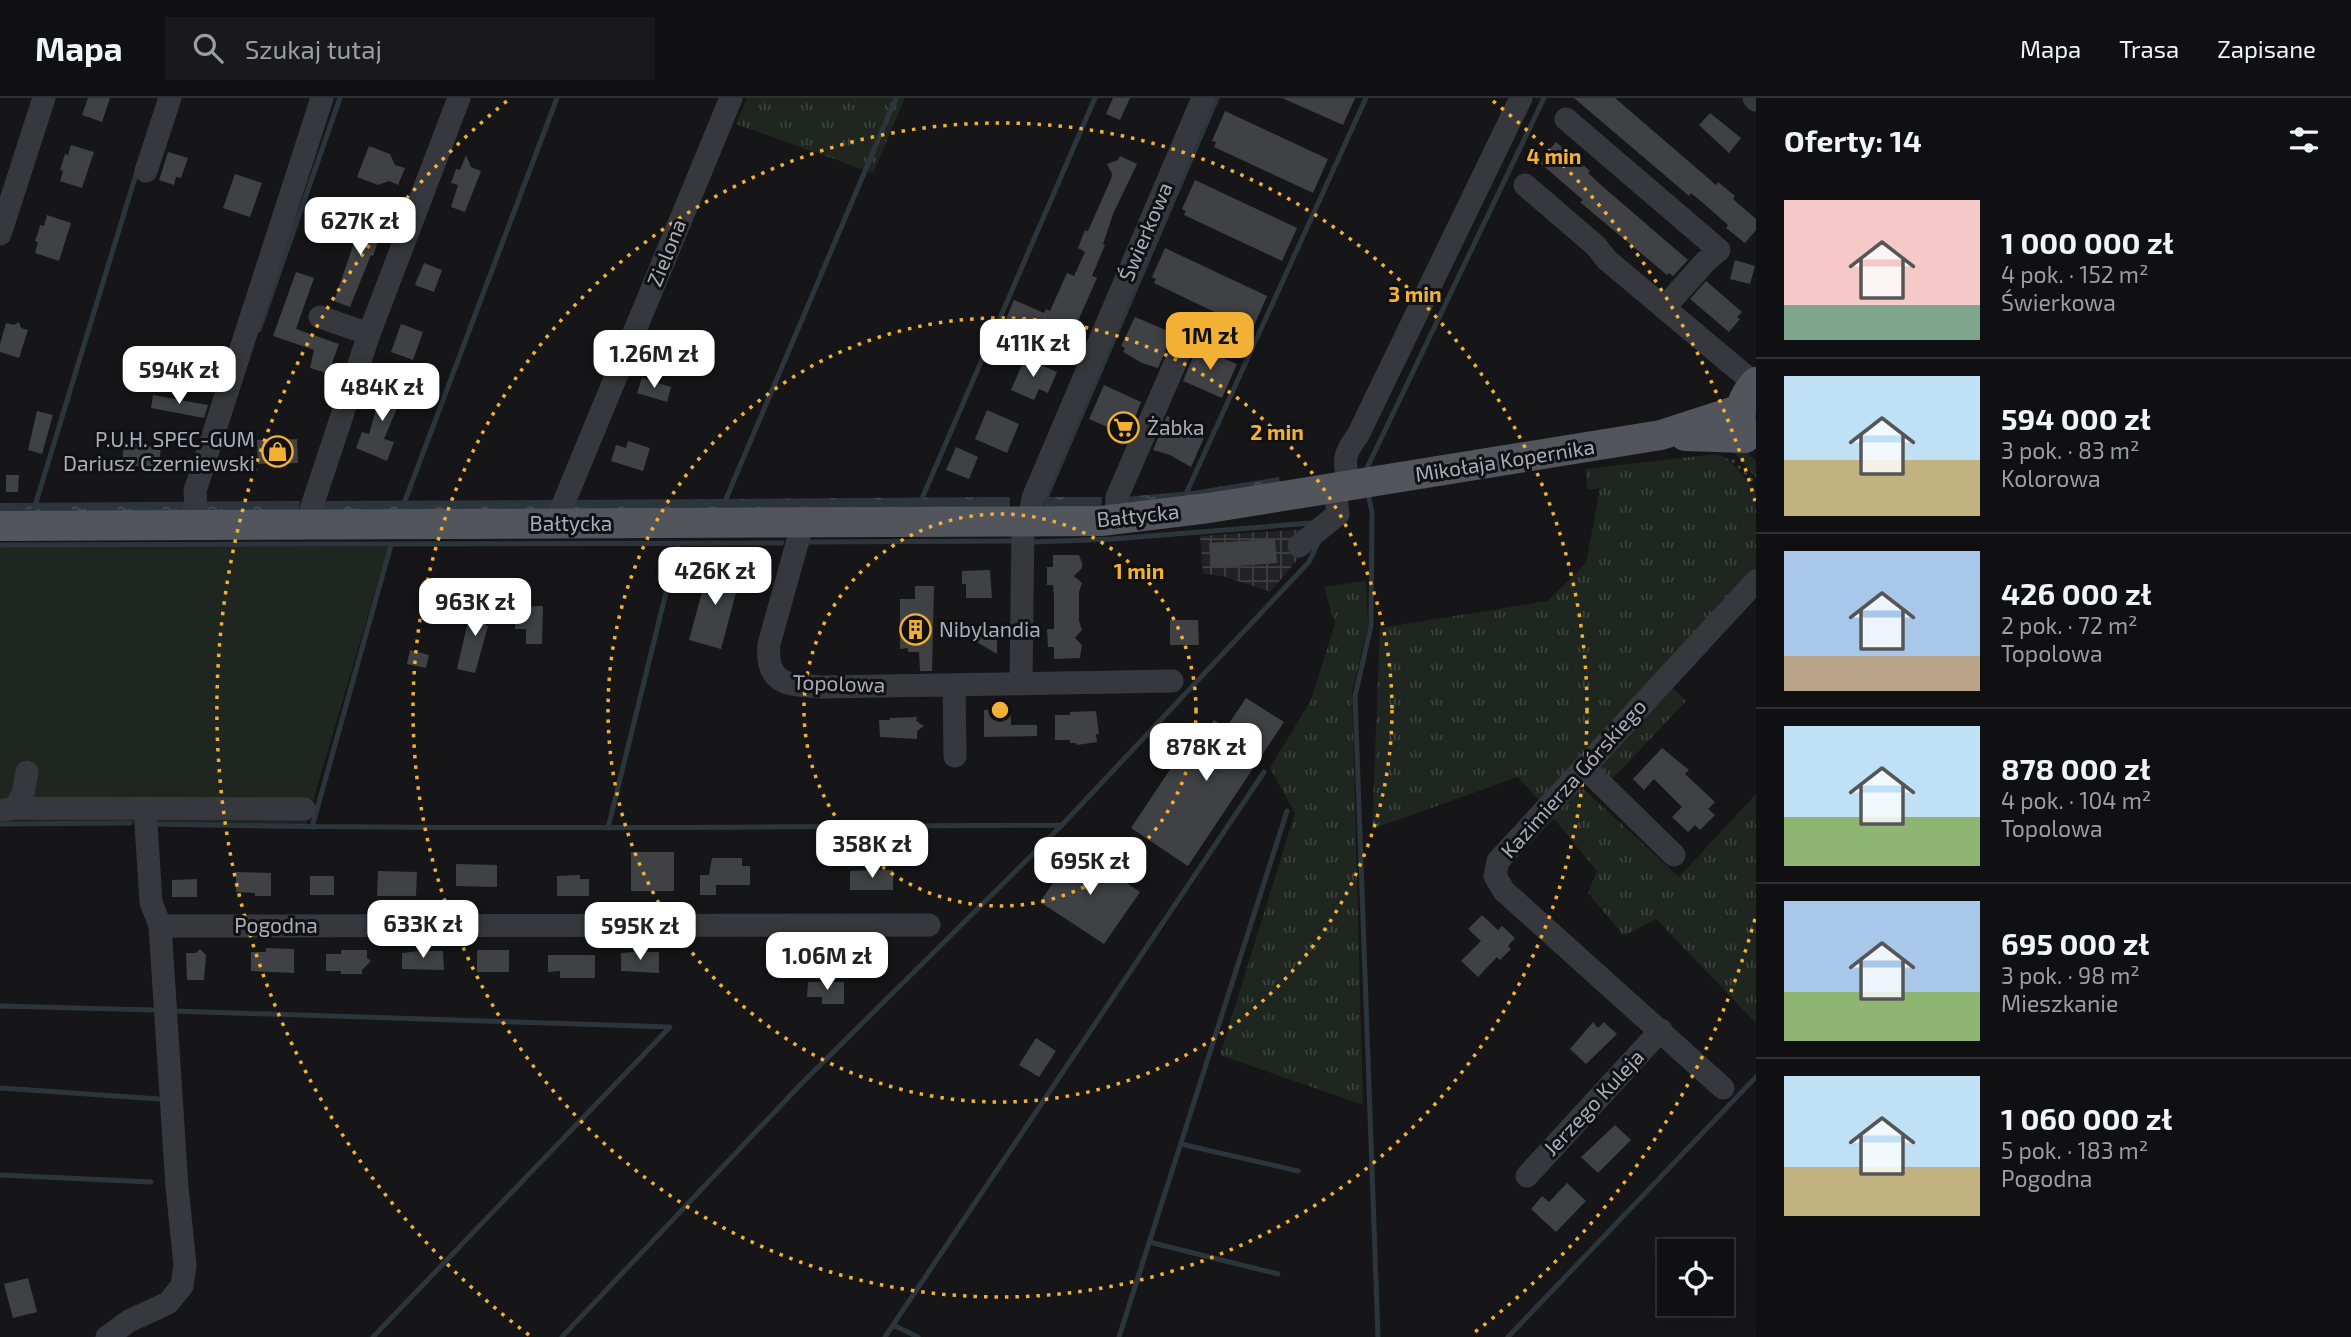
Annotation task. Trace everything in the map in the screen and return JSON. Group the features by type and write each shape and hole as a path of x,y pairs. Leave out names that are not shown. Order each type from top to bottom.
{"main road":[{"name":"Mikołaja Kopernika","path":"1342,487 1661,435 1750,413"},
{"name":"Bałtycka","path":"0,526 196,514 313,525 1116,520 1342,487"}],"street":[{"path":"0,234 44,98"},
{"path":"146,171 170,98"},
{"path":"196,514 322,98"},
{"path":"313,525 311,509 369,334 459,98"},
{"name":"Zielona","path":"555,524 731,98"},
{"name":"Świerkowa","path":"1026,522 1033,498 1203,98"},
{"path":"1299,546 1338,514 1342,487 1359,453 1353,426 1521,98"},
{"path":"1566,119 1719,250 1664,308"},
{"path":"1525,185 1596,246 1602,265 1664,308 1750,413"},
{"path":"320,317 369,334"},
{"path":"1116,520 1116,497 1191,329"},
{"path":"1021,684 1026,522"},
{"name":"Topolowa","path":"800,524 800,533 767,661 772,674 782,682 800,686 1172,681"},
{"name":"Kazimierza Górskiego","path":"1723,1088 1504,891 1495,876 1498,861 1756,580"},
{"path":"954,685 955,756"},
{"path":"1584,767 1674,855"},
{"path":"7,809 23,794 27,772"},
{"path":"107,1337 129,1321 168,1303 182,1286 186,1265 177,1186 160,926 151,902 145,808"},
{"path":"7,809 304,809"},
{"name":"Pogodna","path":"160,926 929,925"},
{"name":"Jerzego Kuleja","path":"1527,1175 1661,1030"}],"shaded area":[{"path":"1306,529 1315,539 1270,592 1223,576 1203,574 1200,536"}],"green space":[{"path":"747,98 905,98 873,173 736,124"},
{"path":"1727,444 1743,449 1756,461 1756,478"},
{"path":"1716,454 1728,459 1756,491 1756,574 1541,803 1518,777 1372,829 1380,628 1548,601 1586,563 1600,488 1588,490 1585,469"},
{"path":"0,547 388,547 306,825 0,821"},
{"path":"1366,581 1368,625 1352,692 1363,1105 1220,1055 1295,813 1270,768 1311,700 1335,624 1324,587"},
{"path":"1667,682 1686,701 1607,782 1597,770"},
{"path":"1577,783 1679,877 1756,794 1756,1023 1656,919 1624,936 1588,893 1597,871 1549,813"}],"water":[{"path":"1279,477 1280,486 1127,508 1125,497 1193,491"},
{"path":"1010,497 1010,511 569,516 570,500"},
{"path":"1044,497 1102,497 1101,509 1048,511 1044,506"},
{"path":"554,500 554,511 323,515 322,501"},
{"path":"300,501 298,515 0,515 0,503"}],"building":[{"path":"88,98 110,98 102,122 82,115"},
{"path":"1113,98 1130,98 1120,120 1106,114"},
{"path":"1282,98 1355,98 1343,125"},
{"path":"1574,98 1615,98 1716,185 1718,182 1735,196 1733,199 1756,219 1756,230 1745,243 1726,228 1728,225 1710,209 1691,193 1689,196"},
{"path":"1225,111 1328,159 1313,193 1214,147 1216,142 1212,141"},
{"path":"1710,113 1741,138 1729,153 1699,125"},
{"path":"1556,142 1688,260 1673,276 1669,273 1667,275 1580,202 1583,200 1539,162"},
{"path":"71,145 94,152 82,188 60,181 63,171 60,170"},
{"path":"369,146 390,154 395,165 405,168 398,185 389,181 378,185 357,177"},
{"path":"168,152 188,158 181,178 176,177 174,185 159,180"},
{"path":"466,155 471,167 481,171 465,212 451,207 458,185 451,183 456,169 460,170"},
{"path":"1120,156 1137,164 1113,214 1103,244 1105,245 1092,276 1097,278 1077,323 1085,326 1069,333 1074,349 1021,326 1018,332 1003,326 1014,300 1044,313 1046,309 1050,311 1067,273 1074,276 1085,252 1078,248 1111,179 1112,174 1107,164 1118,160"},
{"path":"235,174 262,183 250,217 223,208"},
{"path":"1195,180 1297,228 1282,261 1184,215 1186,211 1182,209"},
{"path":"365,211 386,218 373,256 371,255 350,307 334,301"},
{"path":"47,215 71,223 59,261 35,253 38,242 35,241 40,225 44,226"},
{"path":"1165,248 1267,296 1252,330 1154,283 1156,279 1152,277"},
{"path":"1735,260 1755,266 1750,284 1730,279"},
{"path":"424,263 442,270 434,292 415,285"},
{"path":"296,272 314,278 296,329 339,344 326,373 310,368 314,350 273,336"},
{"path":"1706,281 1742,312 1737,317 1740,319 1729,332 1690,299"},
{"path":"1135,317 1173,333 1158,368 1142,363 1123,352 1125,348 1121,346"},
{"path":"19,322 21,328 28,330 19,358 0,352 0,344 6,323 14,325"},
{"path":"401,324 423,332 413,360 391,352"},
{"path":"1197,347 1237,364 1222,398 1183,381"},
{"path":"1025,358 1057,372 1048,393 1039,389 1034,400 1011,390"},
{"path":"642,378 671,387 667,402 637,393"},
{"path":"384,382 405,389 384,439 394,442 387,461 356,448 362,432 369,434"},
{"path":"1104,385 1141,402 1128,436 1089,419"},
{"path":"153,395 208,405 204,418 151,408"},
{"path":"987,410 1019,424 1007,453 975,439"},
{"path":"37,411 53,415 42,454 28,450"},
{"path":"1167,416 1206,433 1191,467 1170,455 1153,450"},
{"name":"P.U.H. SPEC-GUM Dariusz Czerniewski","path":"297,439 298,463 258,464 257,440"},
{"path":"628,441 650,448 643,471 611,461 616,445 626,448"},
{"path":"124,442 161,448 158,469 122,464"},
{"path":"956,447 978,457 969,479 946,470"},
{"path":"6,475 19,475 18,492 6,492"},
{"path":"1275,539 1277,563 1211,568 1209,543"},
{"path":"1053,555 1079,555 1082,563 1082,568 1074,576 1082,583 1079,592 1079,621 1082,630 1075,638 1082,645 1080,658 1054,659 1054,647 1048,647 1047,629 1054,629 1054,597 1053,585 1047,585 1047,567 1053,567"},
{"path":"709,566 741,574 721,649 689,640"},
{"path":"990,570 992,598 966,598 962,571"},
{"name":"Nibylandia","path":"915,586 934,586 932,671 920,671 919,652 908,652 908,648 900,649 900,599 915,599"},
{"path":"477,599 491,603 486,625 488,626 475,673 457,669 468,621 471,622"},
{"path":"543,606 542,644 526,644 526,629 515,629 515,607"},
{"path":"1170,620 1198,620 1199,645 1170,645"},
{"path":"955,629 1006,629 997,639 997,654"},
{"path":"410,650 429,655 426,668 407,664"},
{"path":"1246,698 1284,722 1188,866 1131,828 1179,756 1187,762 1214,720 1226,728"},
{"path":"984,710 1011,710 1011,725 1037,725 1037,736 984,737"},
{"path":"1096,711 1099,734 1096,734 1097,742 1077,745 1070,743 1070,740 1055,740 1055,715"},
{"path":"917,717 916,721 924,726 917,731 917,739 880,737 879,720"},
{"path":"1662,748 1689,770 1685,774 1715,802 1708,809 1715,815 1700,830 1695,825 1688,832 1672,817 1682,807 1654,779 1644,790 1633,779"},
{"path":"1076,849 1140,892 1104,944 1040,902"},
{"path":"631,852 674,852 674,891 631,891"},
{"path":"712,858 742,858 742,866 750,866 750,885 716,885 716,895 700,895 700,875 709,875"},
{"path":"456,864 497,865 497,887 456,886"},
{"path":"893,870 893,890 850,890 850,871"},
{"path":"378,871 417,872 416,896 377,896"},
{"path":"236,872 271,873 271,896 236,892"},
{"path":"580,875 580,879 589,879 589,896 557,896 557,876"},
{"path":"310,876 334,876 334,895 310,895"},
{"path":"197,879 197,897 172,897 172,880"},
{"path":"1482,915 1498,930 1502,926 1515,938 1508,946 1511,949 1500,960 1497,957 1478,977 1461,961 1481,941 1468,929"},
{"path":"266,948 294,949 294,973 251,971 251,952 266,952"},
{"path":"200,949 206,955 204,980 187,980 186,953 196,953"},
{"path":"341,950 367,950 367,958 371,961 362,970 362,974 326,971 326,954 341,954"},
{"path":"477,950 509,950 509,972 477,972"},
{"path":"443,951 444,970 402,969 402,953"},
{"path":"846,951 885,951 885,970 846,970"},
{"path":"659,952 659,973 621,971 621,953"},
{"path":"548,955 595,955 595,978 560,978 560,971 548,972"},
{"path":"808,982 844,982 844,1004 822,1004 822,997 807,997"},
{"path":"1593,1022 1598,1028 1604,1022 1617,1034 1586,1064 1570,1049"},
{"path":"1036,1038 1056,1051 1039,1077 1019,1065"},
{"path":"1615,1125 1631,1140 1598,1173 1581,1157"},
{"path":"1567,1183 1586,1201 1556,1232 1531,1209 1542,1196 1549,1202"},
{"path":"28,1278 37,1312 13,1318 4,1284"}],"waterway":[{"path":"259,330 340,98"},
{"path":"403,506 557,98"},
{"path":"723,506 896,98"},
{"path":"920,503 1095,98"},
{"path":"1045,500 1217,98"},
{"path":"1185,496 1366,98"},
{"path":"1367,468 1544,98"},
{"path":"34,509 137,171"},
{"path":"1369,498 1372,512 1371,626 1355,696 1378,1337"},
{"path":"1033,542 1112,539 1311,523"},
{"path":"807,542 1011,541"},
{"path":"0,545 782,543"},
{"path":"562,1337 801,1084 1062,825 1309,562 1318,543"},
{"path":"608,828 678,544"},
{"path":"312,827 391,545"},
{"path":"885,1337 1264,772"},
{"path":"1119,1337 1287,811"},
{"path":"0,824 130,823"},
{"path":"155,824 495,827 1062,825"},
{"path":"0,1006 153,1010"},
{"path":"174,1011 670,1027 373,1337"},
{"path":"1508,1337 1756,1077"},
{"path":"0,1088 159,1099"},
{"path":"1181,1144 1298,1171"},
{"path":"0,1175 151,1182"},
{"path":"1149,1242 1278,1274"},
{"path":"893,1325 918,1337"}],"place":[{"name":"Żabka","path":"1124,428"},
{"name":"P.U.H. SPEC-GUM Dariusz Czerniewski","path":"278,452"},
{"name":"Nibylandia","path":"916,630"}]}
